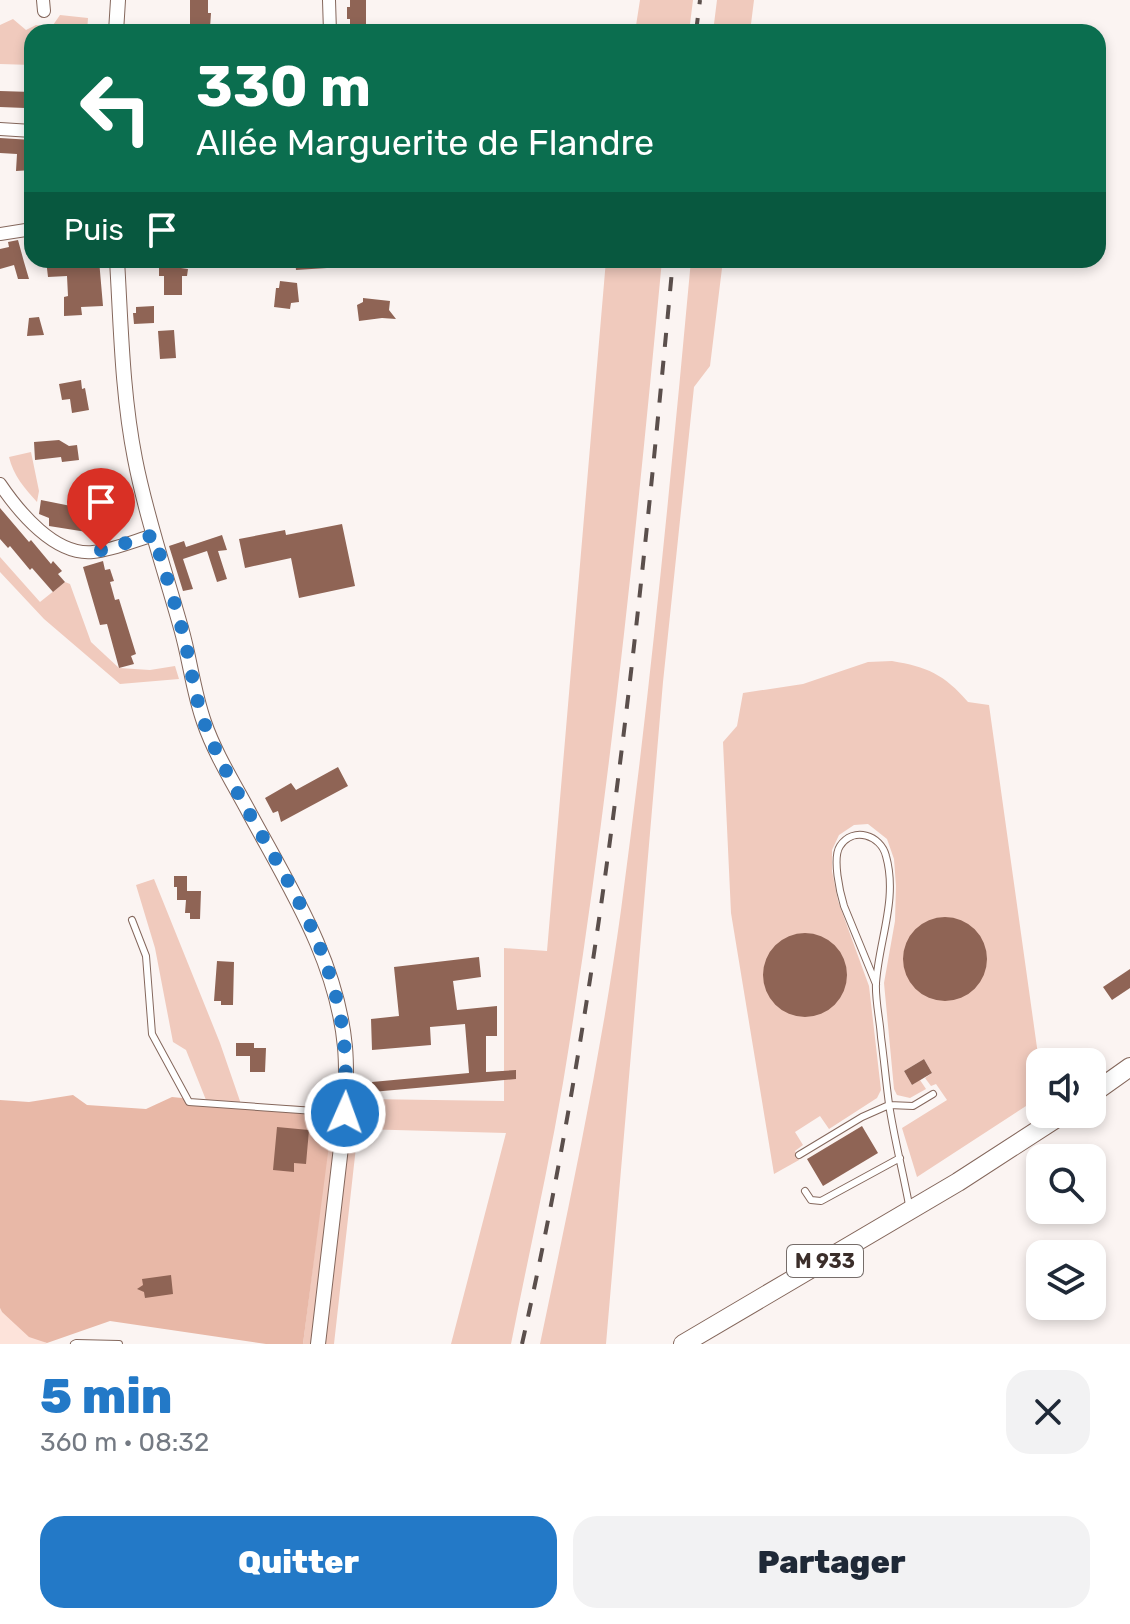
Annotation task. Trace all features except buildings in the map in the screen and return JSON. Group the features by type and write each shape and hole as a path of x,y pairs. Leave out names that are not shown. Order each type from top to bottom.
{"main road":[{"path":"1106,1085 1130,1069"},
{"name":"M 933","path":"683,1344 910,1211 1041,1128"}],"street":[{"path":"116,24 118,0"},
{"path":"329,0 330,24"},
{"path":"0,129 24,130"},
{"path":"0,234 24,230"},
{"path":"117,268 124,383 137,472 181,627 194,685 209,734 225,768 303,910 329,972 338,1006 347,1075 345,1113 318,1344"},
{"path":"0,484 48,537 67,549 93,552 154,535"}],"lane":[{"path":"876,984 844,906 836,857 841,844 861,834 876,840 887,858 890,888 888,912 876,984 889,1105 910,1211"},
{"path":"132,920 146,956 152,1034 189,1102 345,1113"},
{"path":"799,1155 862,1117 889,1105 913,1106 933,1094"},
{"path":"805,1191 811,1200 821,1201 900,1158"},
{"path":"74,1344 119,1344"}],"shaded area":[{"path":"640,0 693,0 690,24 636,24"},
{"path":"717,0 754,0 751,24 714,24"},
{"path":"60,15 88,18 88,24 54,24"},
{"path":"13,19 24,28 24,65 0,64 0,25"},
{"path":"605,268 661,268 631,569 594,878 563,1083 511,1344 451,1344 506,1133 358,1129 334,1344 303,1344 334,1097 504,1101 504,948 547,951"},
{"path":"690,268 722,268 710,366 694,387 663,682 606,1344 540,1344 574,1182 613,965 659,585"},
{"path":"31,452 39,491 37,502 16,476 9,457"},
{"path":"0,557 40,602 65,582 70,584 91,642 119,668 150,670 175,666 179,679 120,684 44,619 0,572"},
{"path":"892,661 915,666 934,673 968,702 989,705 1037,1048 1026,1048 1026,1106 917,1177 902,1128 947,1100 936,1084 931,1086 925,1078 932,1073 924,1059 904,1071 912,1085 920,1080 926,1089 910,1098 897,1095 894,1089 884,983 895,921 894,859 887,839 868,824 854,825 839,835 832,850 832,871 838,901 869,986 881,1090 877,1098 829,1129 820,1116 795,1132 803,1145 795,1151 799,1160 774,1174 731,913 723,742 737,726 743,693 803,684 868,662"},
{"path":"154,879 220,1043 241,1104 206,1100 186,1050 173,1042 155,948 136,885"},
{"path":"73,1095 87,1105 146,1109 172,1097 241,1104 334,1107 303,1344 266,1344 110,1321 47,1343 29,1337 2,1312 0,1100 29,1102"},
{"path":"0,1308 2,1312 47,1344 0,1344"}],"railway":[{"path":"697,24 700,0"},
{"path":"522,1344 575,1075 615,805 672,268"}],"route":[{"path":"101,550 154,535 209,734 303,910 329,972 345,1046 345,1113"}]}
